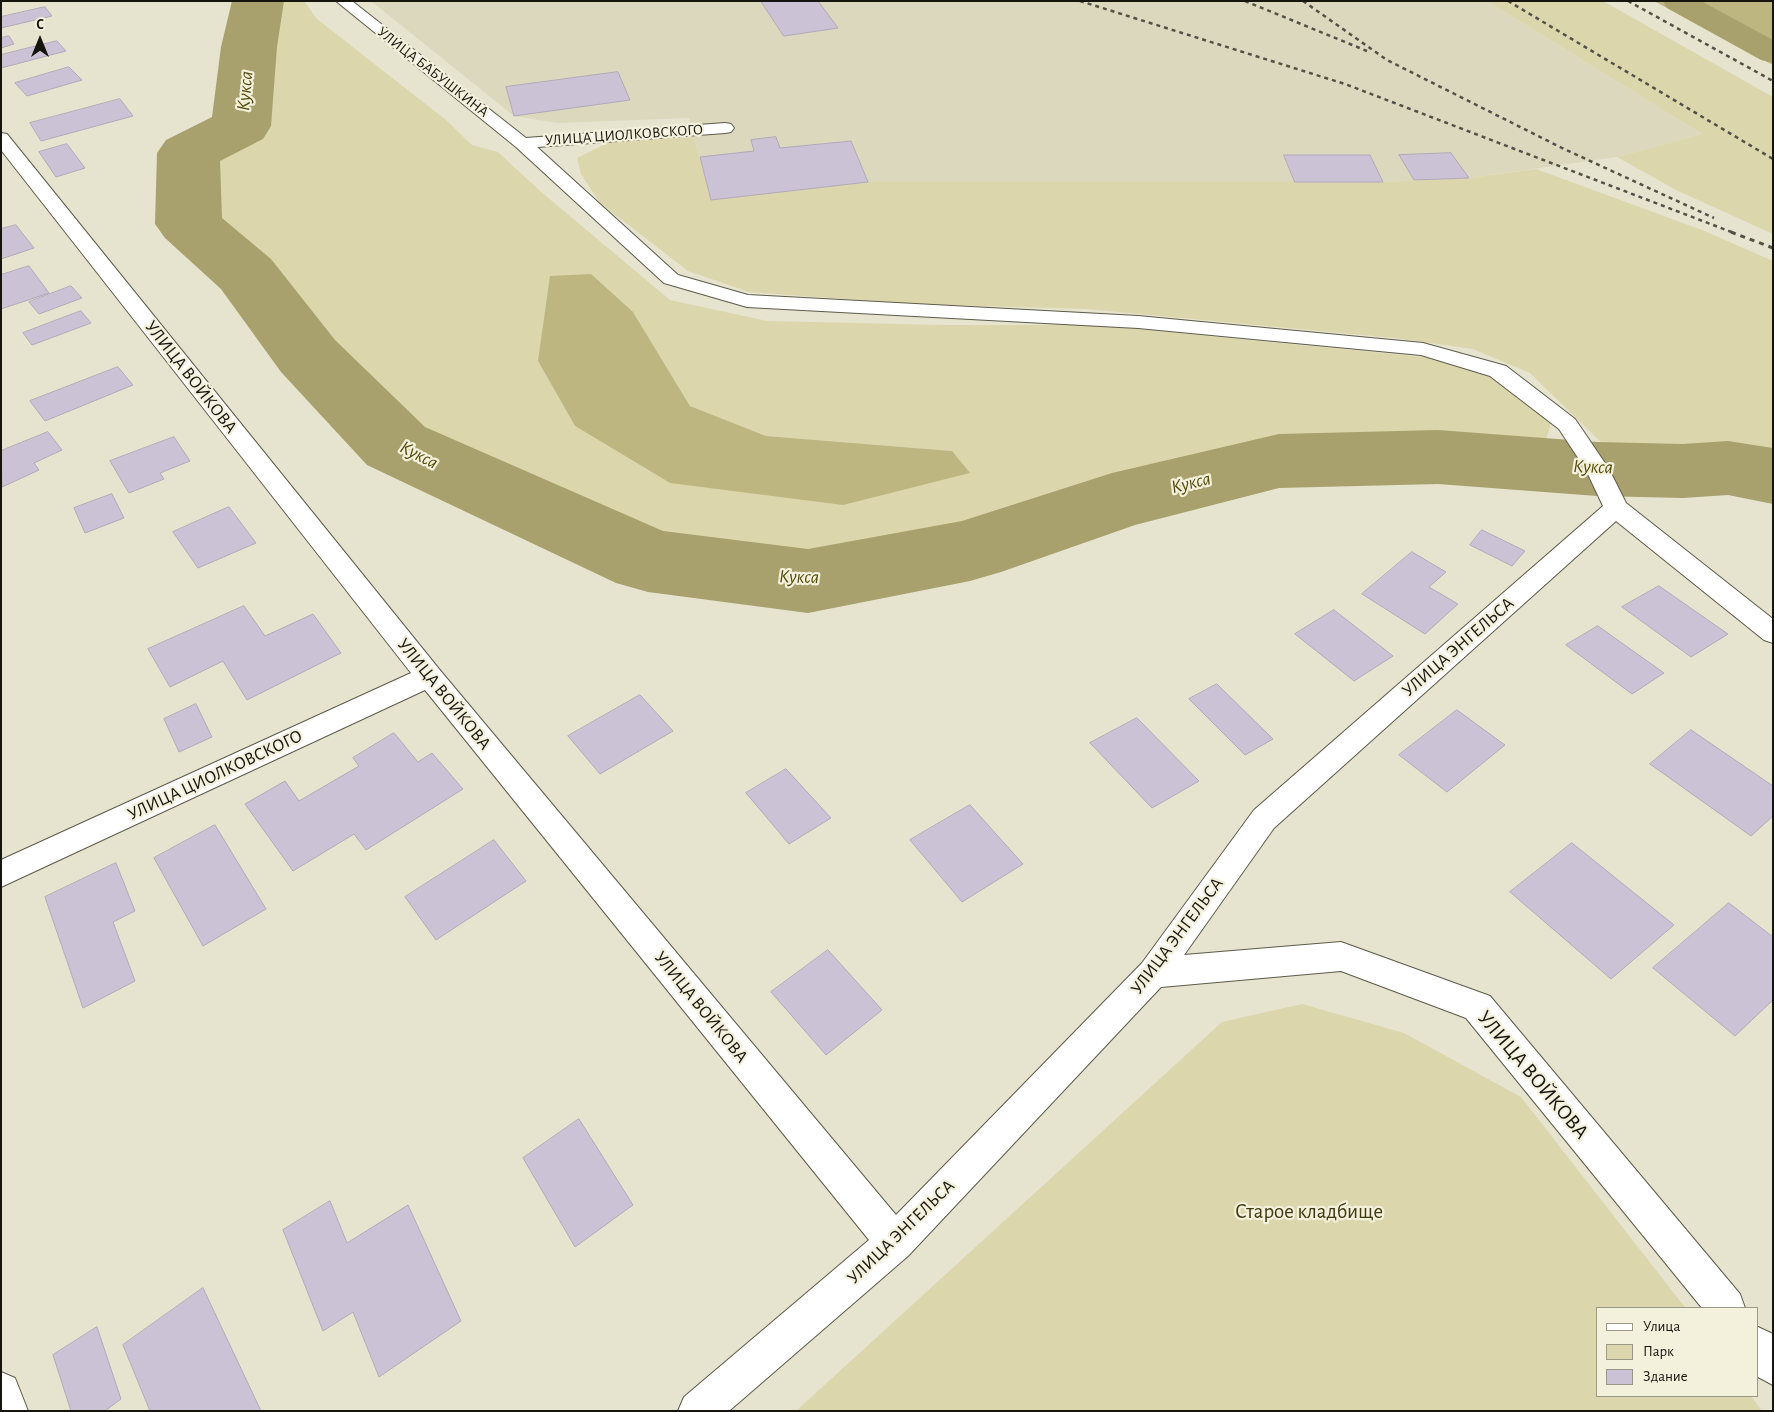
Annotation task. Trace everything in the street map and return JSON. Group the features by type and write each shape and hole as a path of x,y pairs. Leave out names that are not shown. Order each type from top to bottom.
{"street":[{"name":"УЛИЦА БАБУШКИНА","path":"344,1 522,143 671,279 747,301 1138,322 1423,349 1498,371 1567,424 1597,469 1616,508"},
{"name":"УЛИЦА ЦИОЛКОВСКОГО","path":"522,143 725,128"},
{"name":"УЛИЦА ВОЙКОВА","path":"1,138 429,676 895,1243"},
{"path":"1616,508 1773,633"},
{"name":"УЛИЦА ЭНГЕЛЬСА","path":"698,1411 895,1243 1153,973 1264,819 1616,508"},
{"name":"УЛИЦА ЦИОЛКОВСКОГО","path":"1,874 429,676"},
{"name":"УЛИЦА ВОЙКОВА","path":"1153,973 1341,956 1478,1007 1725,1307"},
{"path":"1759,1348 1773,1365"},
{"path":"1,1392 8,1411"}],"shaded area":[{"path":"371,1 1487,1 1702,134 1617,157 1469,178 1383,182 868,182 711,200 689,118 558,123 514,116"},
{"path":"1654,1 1773,1 1773,65"},
{"path":"591,274 633,312 690,406 766,436 952,451 970,473 843,505 670,483 575,426 538,361 550,276"}],"green space":[{"path":"270,1 304,1 317,19 446,120 472,145 498,152 540,191 670,300 767,321 944,325 1097,325 1433,358 1492,378 1551,423 1542,453 1317,440 1235,454 1081,495 955,543 812,561 677,549 583,516 408,430 255,265 210,213 200,157 248,131","holes":["633,312 690,406 766,436 952,451 670,483 575,426 538,361"]},
{"path":"1487,1 1603,1 1773,97 1773,234 1676,190 1617,157 1702,134"},
{"path":"694,137 711,200 868,182 1383,182 1469,178 1536,169 1702,230 1773,261 1773,455 1672,451 1611,452 1530,373 1473,349 1394,338 1087,309 913,304 749,292 688,271 600,203 581,174 577,158 609,142"},
{"name":"Старое кладбище","path":"1302,1004 1404,1033 1521,1097 1685,1307 1596,1307 1596,1397 1752,1397 1762,1411 796,1411 1222,1022"}],"building":[{"path":"761,1 818,1 838,28 784,36"},
{"path":"45,7 52,16 1,28 1,17"},
{"path":"9,36 14,44 1,48 1,38"},
{"path":"57,41 66,51 1,68 1,55"},
{"path":"69,67 82,80 27,96 15,83"},
{"path":"618,72 630,100 514,116 506,87"},
{"path":"120,99 133,116 41,141 30,123"},
{"path":"776,137 780,148 851,141 868,182 711,200 700,157 754,151 751,140"},
{"path":"67,144 85,168 56,177 39,152"},
{"path":"1451,153 1469,178 1414,180 1399,155"},
{"path":"1284,155 1370,155 1383,182 1295,182"},
{"path":"16,225 34,248 1,259 1,229"},
{"path":"29,266 49,293 1,309 1,275"},
{"path":"71,286 82,298 39,314 29,302"},
{"path":"81,311 91,323 32,345 23,333"},
{"path":"118,367 133,385 45,421 30,401"},
{"path":"48,432 62,450 34,463 39,470 2,487 1,451"},
{"path":"174,437 190,461 160,473 164,479 129,493 110,461"},
{"path":"112,494 124,518 85,533 74,508"},
{"path":"229,507 256,543 198,568 173,532"},
{"path":"1482,530 1525,551 1512,566 1470,545"},
{"path":"1412,552 1446,572 1429,587 1458,604 1425,634 1362,594"},
{"path":"1659,586 1728,634 1691,657 1622,607"},
{"path":"244,606 265,636 313,614 341,653 247,700 223,661 170,687 148,649"},
{"path":"1334,610 1393,656 1354,681 1295,634"},
{"path":"1598,626 1664,673 1632,694 1566,645"},
{"path":"1217,684 1273,739 1245,755 1189,699"},
{"path":"640,695 673,731 600,774 568,736"},
{"path":"196,704 212,737 179,752 164,719"},
{"path":"1457,710 1505,745 1447,792 1399,755"},
{"path":"1137,718 1199,781 1152,808 1090,743"},
{"path":"1691,730 1773,786 1773,816 1751,836 1650,764"},
{"path":"394,733 418,762 432,753 463,789 366,850 354,834 293,871 245,804 285,781 299,801 359,766 353,758"},
{"path":"786,769 831,818 789,844 746,793"},
{"path":"970,805 1023,864 962,902 910,840"},
{"path":"215,825 266,909 203,946 154,858"},
{"path":"494,840 526,881 436,940 405,897"},
{"path":"1572,843 1674,925 1611,979 1510,892"},
{"path":"116,863 135,911 113,922 135,981 83,1008 45,897"},
{"path":"1729,903 1773,937 1773,1000 1735,1036 1653,968"},
{"path":"828,950 882,1010 826,1055 771,992"},
{"path":"579,1119 633,1205 575,1247 523,1158"},
{"path":"330,1201 347,1243 408,1205 461,1321 379,1377 353,1312 323,1331 283,1230"},
{"path":"203,1288 261,1411 150,1411 123,1345"},
{"path":"97,1327 121,1399 105,1411 71,1411 53,1355"}],"waterway":[{"name":"Кукса","path":"258,1 249,47 241,126 188,153 189,224 246,274 308,356 396,446 648,561 808,581 970,550 1112,502 1279,461 1438,457 1597,469 1683,471 1728,468 1773,476"},
{"path":"1678,1 1773,53"}],"railway":[{"path":"1080,1 1345,84 1734,233"},
{"path":"1245,1 1367,51"},
{"path":"1303,1 1387,60 1562,148 1714,218"},
{"path":"1508,1 1773,159"},
{"path":"1628,1 1773,81"},
{"path":"1731,232 1773,248"}]}
